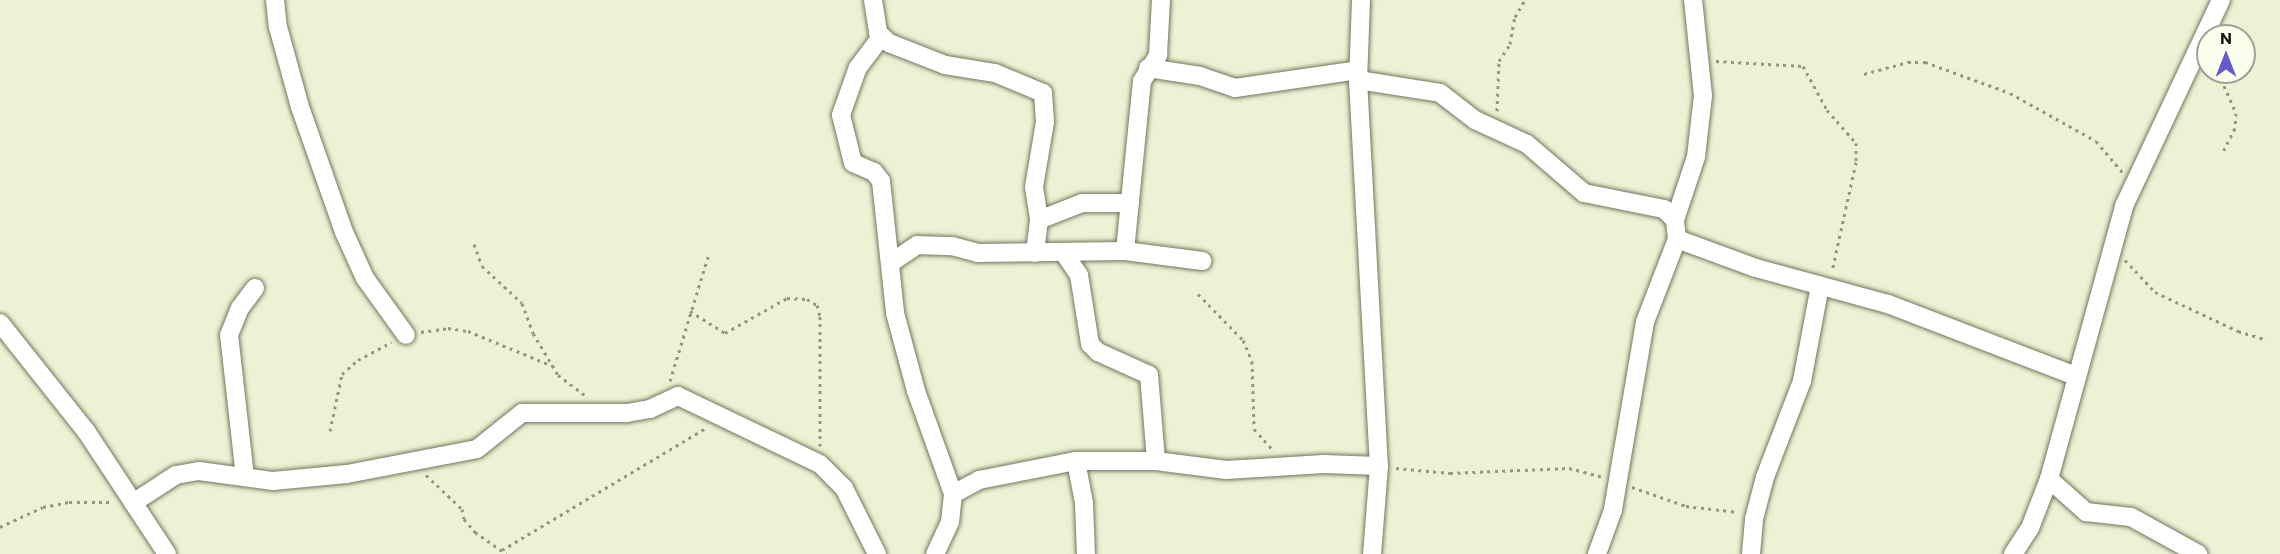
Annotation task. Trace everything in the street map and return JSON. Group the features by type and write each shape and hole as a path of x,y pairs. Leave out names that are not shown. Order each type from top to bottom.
{"street":[{"path":"275,0 278,27 300,107 340,221 365,278 406,335"},
{"path":"873,0 879,32 900,49 945,65 995,73 1043,93 1045,122 1034,187 1039,220 1035,253"},
{"path":"882,0 879,32 858,67 841,115 853,163 880,178 892,262 892,291 901,335 916,391 953,494 950,522 935,554"},
{"path":"1125,251 1135,127 1142,81 1158,55 1161,0"},
{"path":"1360,0 1358,75 1369,251 1375,448 1379,466 1372,554"},
{"path":"1597,554 1605,539 1646,322 1677,239 1675,220 1696,157 1703,96 1693,0"},
{"path":"2013,554 2030,528 2049,479 2113,245 2133,186 2222,0"},
{"path":"1148,68 1200,76 1234,88 1358,75 1440,93 1496,131 1527,144 1584,193 1664,209 1675,220"},
{"path":"1039,220 1082,202 1130,203"},
{"path":"1677,239 1824,288 1888,304 2076,376"},
{"path":"892,262 917,245 952,246 978,253 1125,251 1202,261"},
{"path":"1065,253 1079,275 1090,344 1098,352 1149,375 1156,461"},
{"path":"245,477 229,335 240,308 255,288"},
{"path":"1751,554 1754,519 1802,381 1824,288"},
{"path":"0,324 86,431 167,554"},
{"path":"133,503 176,475 199,471 245,477 300,480 413,463 477,448 522,413 640,411 678,396 820,464 844,489 877,554"},
{"path":"953,494 990,477 1076,461 1156,461 1226,470 1291,465 1379,466"},
{"path":"1076,461 1084,503 1086,554"},
{"path":"2049,479 2086,512 2131,517 2198,554"}],"path":[{"path":"1496,131 1499,61 1510,44 1515,17 1525,0"},
{"path":"1699,61 1803,66 1827,110 1856,143 1856,162 1824,288"},
{"path":"1864,74 1908,62 1925,62 2010,93 2096,141 2133,186"},
{"path":"2223,84 2236,113 2235,128 2224,150"},
{"path":"474,244 482,266 522,303 533,333 553,366 569,384 585,393 593,413"},
{"path":"2113,245 2142,281 2155,292 2238,332 2267,340"},
{"path":"678,396 669,373 708,257"},
{"path":"1198,294 1243,340 1252,361 1254,429 1291,465"},
{"path":"690,311 725,333 787,298 807,299 817,305 820,316 820,464"},
{"path":"330,431 342,374 358,360 406,335 448,327 468,331 553,366"},
{"path":"502,550 723,418"},
{"path":"413,463 462,509 464,519 475,532 506,554"},
{"path":"1379,466 1450,473 1569,468 1617,481 1686,506 1724,508 1754,519"},
{"path":"0,527 43,507 69,502 133,503"}]}
